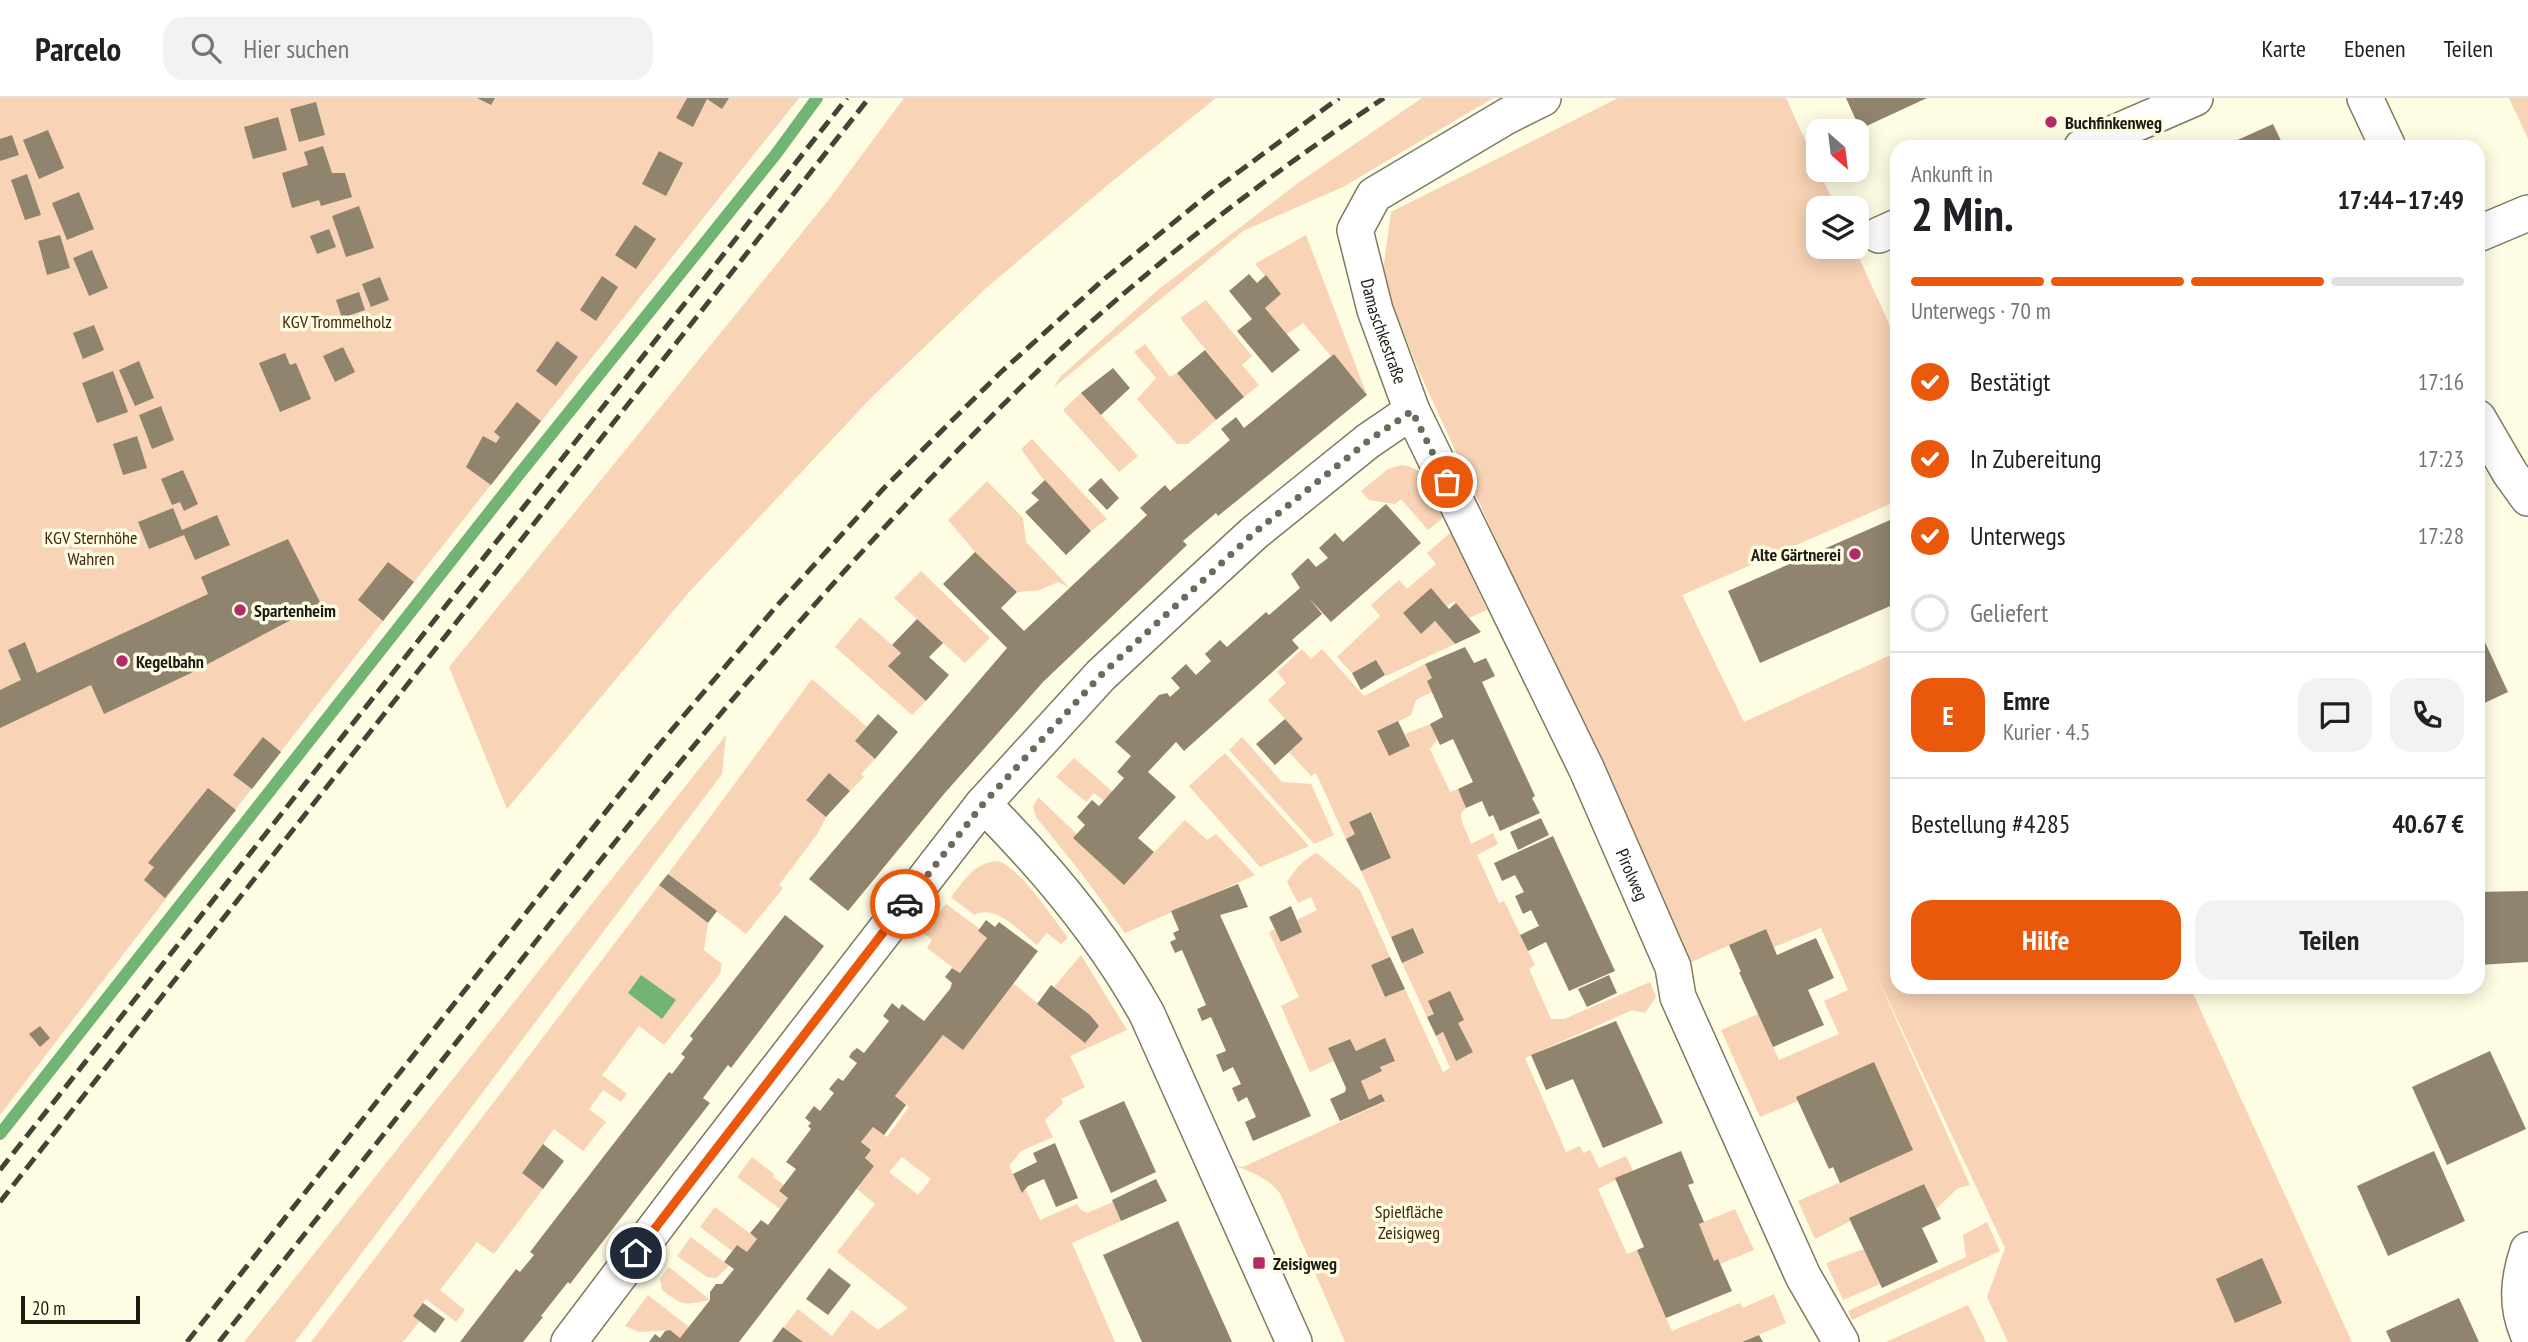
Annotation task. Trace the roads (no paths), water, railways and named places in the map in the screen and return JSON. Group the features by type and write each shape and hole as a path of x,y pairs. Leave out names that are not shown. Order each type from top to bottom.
{"street":[{"name":"Damaschkestraße","path":"1412,411 1375,310 1355,230 1374,195 1507,116 1543,98"},
{"path":"2098,140 2195,98"},
{"path":"2365,98 2385,140"},
{"path":"2485,231 2528,213"},
{"path":"569,1342 983,804 1101,675 1199,584 1275,516 1368,441 1412,411"},
{"name":"Pirolweg","path":"1412,411 1587,771 1673,967 1678,997 1803,1276 1841,1342"},
{"path":"2485,430 2528,498"},
{"path":"983,804 1053,878 1133,989 1147,1014 1294,1342"},
{"path":"2528,1250 2521,1273 2520,1315 2528,1334"}],"waterway":[{"path":"0,1134 517,477 776,154 817,98"}],"railway":[{"path":"0,1170 847,98"},
{"path":"0,1202 869,98"},
{"path":"187,1342 653,752 774,609 884,488 1000,373 1103,280 1210,193 1339,98"},
{"path":"219,1342 636,816 758,670 883,529 1015,393 1147,274 1287,165 1384,98"}],"place":[{"name":"Buchfinkenweg","path":"2051,122"},
{"name":"Alte Gärtnerei","path":"1855,554"},
{"name":"Spartenheim","path":"240,610"},
{"name":"Kegelbahn","path":"122,661"},
{"name":"Zeisigweg","path":"1259,1263"}],"park label":[{"name":"KGV Trommelholz","path":"337,321"},
{"name":"KGV Sternhöhe Wahren","path":"91,548"},
{"name":"Spielfläche Zeisigweg","path":"1409,1221"}]}
